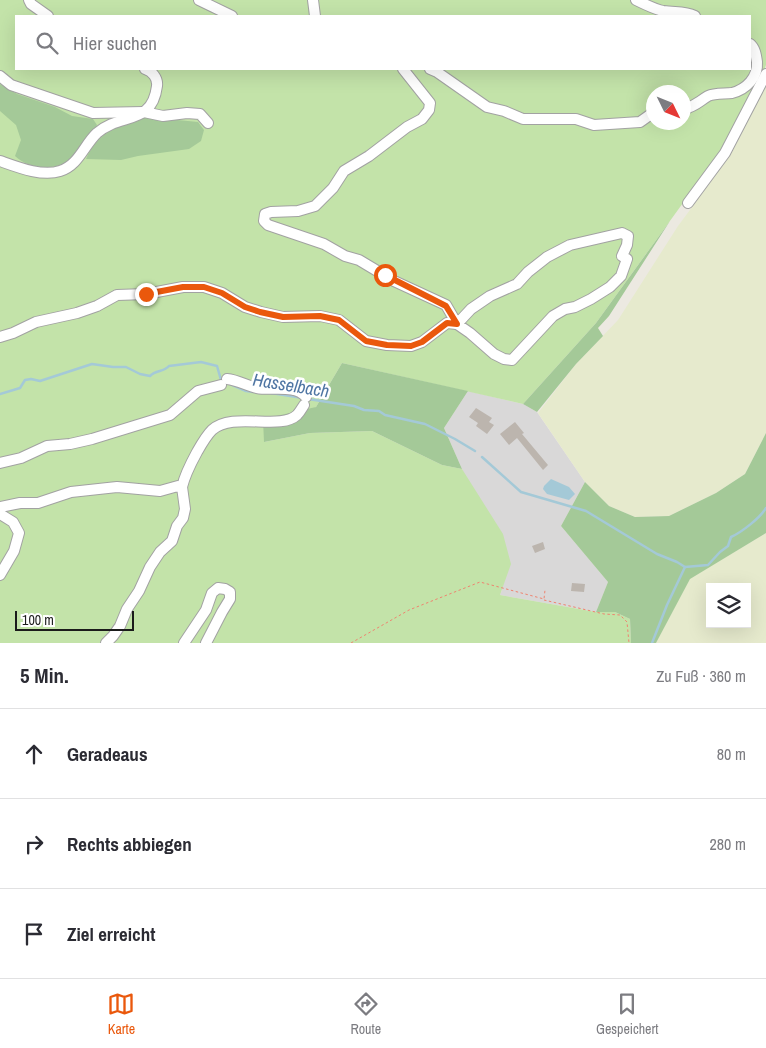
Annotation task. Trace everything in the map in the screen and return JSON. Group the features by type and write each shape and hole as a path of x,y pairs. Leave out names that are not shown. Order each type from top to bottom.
{"street":[{"path":"29,0 31,4 47,15"},
{"path":"199,0 230,15"},
{"path":"313,0 315,15"},
{"path":"636,0 662,11 686,11 693,15"},
{"path":"691,107 710,95 734,92 752,82 756,72 757,60 754,47 751,45"},
{"path":"0,161 41,173 61,171 79,159 97,133 115,122 144,112 153,102 157,81 154,75 146,70"},
{"path":"404,70 430,103 429,110 422,119 407,127 370,156 344,171 333,188 315,206 298,211 265,214 264,221 268,225 324,244 345,256 359,260 446,306 457,324 494,354 504,359 512,360 553,316 591,299 610,287 621,276 628,259 622,256 627,246 628,236 622,233 570,245 548,257 528,272 517,284 490,296 470,309 457,324"},
{"path":"432,70 487,107 504,111 522,119 576,119 594,125 640,122 646,118"},
{"path":"688,203 725,153 766,74"},
{"path":"0,76 10,85 92,113 144,112 163,116 187,113 200,114 208,123"},
{"path":"0,336 14,333 36,322 77,313 97,306 117,295 146,294 183,287 204,287 222,293 245,307 283,317 320,316 339,320 366,341 387,345 411,346 422,342 447,323 457,324"},
{"path":"0,463 21,458 47,446 70,444 92,439 170,415 198,390 233,379 257,388 297,390 305,401 298,414 289,420 234,421 213,429 204,440 184,477 182,487 185,509 183,518 177,526 172,541 160,552 150,567 139,591 127,608 120,626 114,636 106,643"},
{"path":"0,507 38,502 71,492 117,487 160,491 178,486 182,487"},
{"path":"0,514 13,522 19,533 14,551 0,575"},
{"path":"184,643 206,610 212,593 218,588 225,589 230,592 230,599 206,643"}],"path":[{"path":"351,643 409,610 480,582 604,614 620,616 627,622 629,643"},
{"path":"544,599 545,590"}],"shaded area":[{"path":"468,391 523,404 537,412 585,482 561,526 608,582 596,612 500,595 502,590 462,469 444,428"}],"green space":[{"path":"0,0 766,0 766,65 761,79 725,145 596,323 523,404 342,363 316,407 264,442 310,433 372,431 442,465 462,469 503,534 511,564 500,595 596,612 615,612 630,619 631,643 0,643"},
{"path":"766,81 766,433 745,474 716,493 669,516 635,517 609,506 585,482 538,413 576,364 618,320 678,226 710,183 739,139"},
{"path":"0,84 17,94 55,107 72,116 93,119 97,125 80,150 67,162 54,167 33,166 15,156 21,140 16,125 0,111"},
{"path":"147,117 198,122 204,130 201,141 189,149 121,160 86,159 97,141 111,130"},
{"path":"670,221 609,316 598,328 603,336 576,364 537,412 523,404 596,323"},
{"path":"342,363 468,391 444,428 462,469 442,465 372,431 310,433 264,442 263,419 316,407"},
{"path":"766,433 766,533 690,579 656,643 631,643 630,619 615,612 596,612 608,582 561,526 585,482 609,506 635,517 669,516 716,493 745,474"},
{"path":"766,533 766,643 656,643 689,579"}],"water":[{"path":"551,479 569,487 575,494 569,500 547,494 543,489"}],"building":[{"path":"476,408 492,418 489,422 494,425 487,434 476,426 478,423 469,417"},
{"path":"515,422 524,433 522,434 548,465 543,470 517,438 509,445 500,434"},
{"path":"543,542 545,549 535,553 532,546"},
{"path":"572,583 585,584 584,592 571,591"}],"waterway":[{"name":"Hasselbach","path":"0,394 20,388 25,380 40,381 92,364 126,367 140,374 150,376 169,366 201,362 217,366 223,381"},
{"name":"Hasselbach","path":"230,384 253,392"},
{"name":"Hasselbach","path":"271,393 303,398"},
{"name":"Hasselbach","path":"308,399 354,406 364,410 379,411 385,415 425,424 475,451"},
{"name":"Hasselbach","path":"482,457 521,492 586,511 657,554 685,567 708,565 728,546 731,537 760,516 766,508"},
{"path":"652,643 685,567"}],"route":[{"path":"146,294 183,287 204,287 222,293 245,307 260,312 283,317 320,316 339,320 366,341 387,345 411,346 422,342 447,323 457,324 446,306 385,275"}]}
